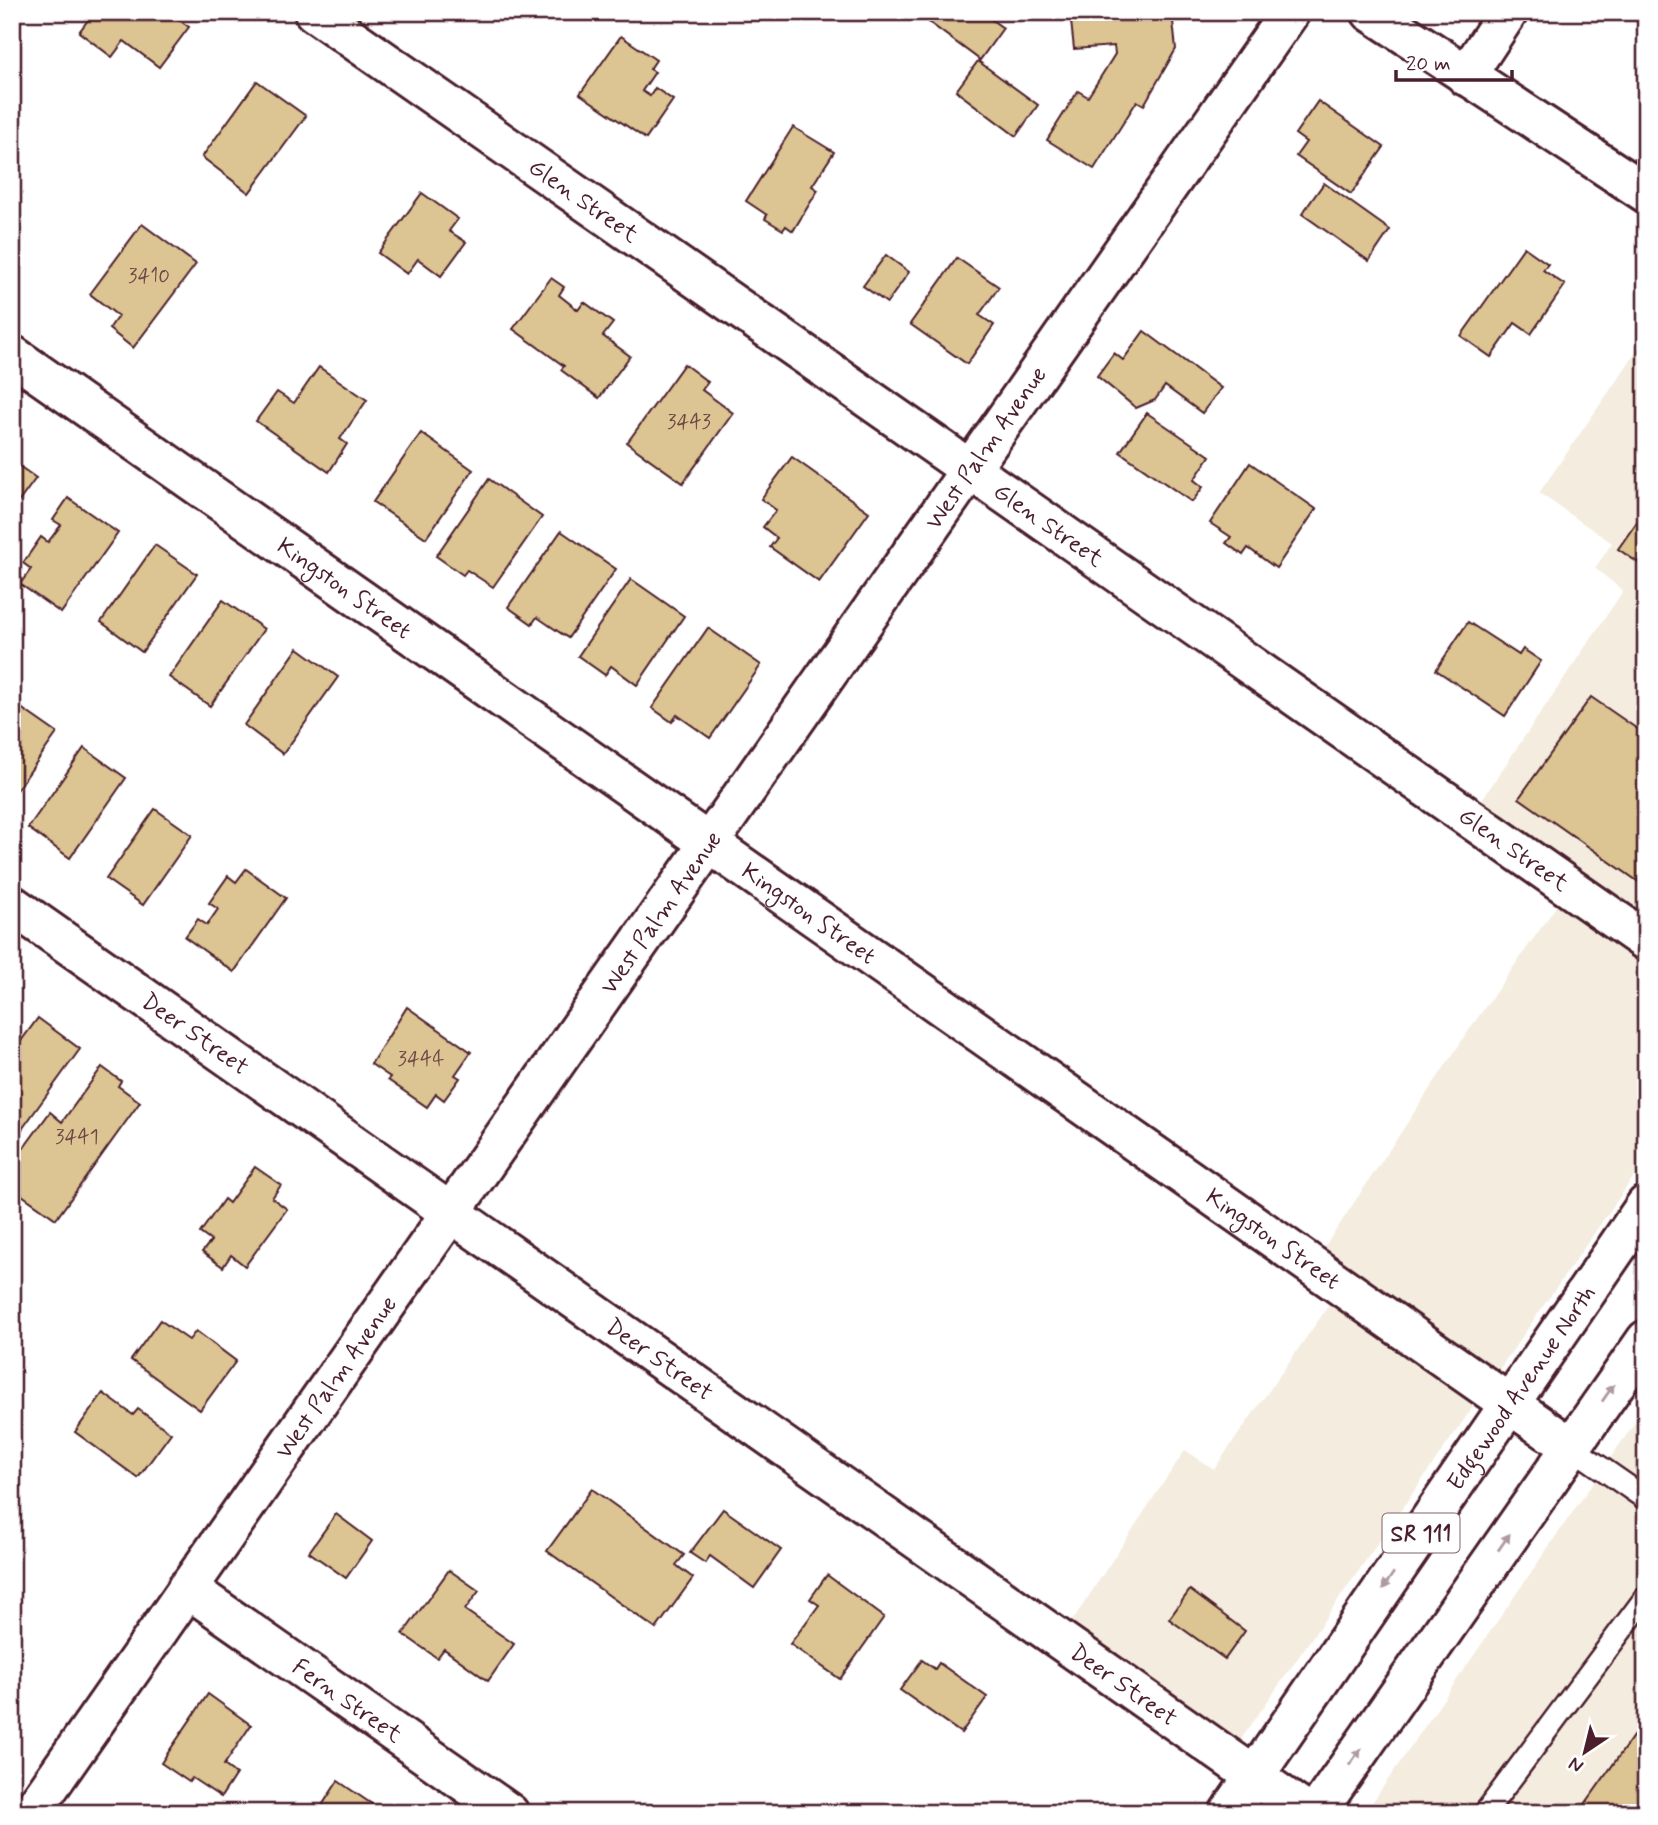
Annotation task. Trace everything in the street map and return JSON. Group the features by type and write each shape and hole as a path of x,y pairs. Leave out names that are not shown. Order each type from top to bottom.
{"street":[{"name":"Glen Street","path":"314,12 1646,941"},
{"name":"West Palm Avenue","path":"31,1813 1290,12"},
{"path":"1371,12 1646,193"},
{"path":"1466,76 1508,12"},
{"name":"Kingston Street","path":"12,355 1571,1447"},
{"name":"Deer Street","path":"12,905 1307,1813"},
{"name":"Edgewood Avenue North","path":"1229,1813 1646,1205"},
{"name":"SR 111","path":"1316,1813 1646,1340"},
{"name":"Fern Street","path":"187,1588 509,1813"}],"lane":[{"path":"1571,1447 1646,1499"},
{"path":"1485,1813 1646,1597"}],"shaded area":[{"path":"1646,338 1646,1159 1219,1771 1053,1650 1185,1450 1214,1469 1334,1298 1304,1278 1469,1030 1560,901 1460,832 1623,591 1595,568 1612,543 1539,493"},
{"path":"1646,1407 1646,1813 1365,1813 1583,1497"}],"building":[{"path":"94,12 168,12 189,27 159,67 124,41 112,57 79,32"},
{"path":"926,12 981,12 1003,28 980,60 922,17"},
{"path":"1070,12 1172,12 1176,49 1144,105 1137,101 1094,169 1047,140 1078,91 1088,97 1115,54 1114,46 1074,49"},
{"path":"621,36 656,60 650,69 655,72 642,91 650,96 655,88 673,100 646,139 580,94"},
{"path":"978,61 1038,105 1016,136 956,91"},
{"path":"257,81 306,116 249,193 202,157"},
{"path":"1318,101 1384,147 1351,194 1296,156 1306,142 1295,134"},
{"path":"793,127 834,152 812,186 818,190 793,231 786,226 783,230 765,219 767,215 746,201"},
{"path":"1324,183 1390,230 1369,261 1302,214"},
{"path":"422,193 458,219 449,231 466,242 441,276 418,259 407,274 378,253"},
{"path":"142,224 196,264 133,348 109,329 118,316 90,294"},
{"path":"1524,247 1548,264 1543,270 1565,285 1531,334 1515,323 1491,357 1461,336"},
{"path":"886,255 909,272 887,303 863,286"},
{"path":"957,258 999,287 979,315 994,325 967,364 910,324"},
{"path":"551,278 564,287 559,295 578,310 584,302 613,323 603,336 630,356 599,398 561,370 564,366 513,329"},
{"path":"1144,331 1221,388 1202,413 1165,386 1155,400 1136,408 1097,376 1114,353 1123,360"},
{"path":"684,364 708,382 702,390 733,413 683,483 627,443"},
{"path":"319,367 367,400 340,439 347,444 329,472 256,421 277,392 294,403"},
{"path":"1147,413 1210,456 1194,480 1203,487 1192,502 1120,452"},
{"path":"421,433 473,470 426,538 373,502"},
{"path":"792,457 869,512 819,582 770,547 777,538 763,527 776,510 761,499"},
{"path":"12,461 36,478 12,511"},
{"path":"1250,463 1316,509 1276,568 1248,548 1243,555 1226,543 1231,537 1210,523"},
{"path":"489,479 542,517 493,587 467,570 463,575 436,556"},
{"path":"68,498 118,533 61,613 20,584 31,569 23,563 41,537 48,542 61,525 53,520"},
{"path":"1646,509 1646,568 1618,549"},
{"path":"561,531 616,569 568,638 537,617 532,624 508,607"},
{"path":"155,545 197,574 142,652 101,622"},
{"path":"631,579 684,616 637,685 611,666 605,675 578,656"},
{"path":"223,600 264,629 210,706 169,677"},
{"path":"1468,622 1519,655 1523,649 1541,661 1505,716 1436,670"},
{"path":"708,628 761,665 710,738 677,715 672,722 652,708"},
{"path":"298,648 338,677 283,754 244,725"},
{"path":"1591,697 1646,735 1646,887 1519,798"},
{"path":"14,703 57,733 12,797 12,705"},
{"path":"84,748 126,778 70,858 28,828"},
{"path":"155,809 192,835 143,905 106,879"},
{"path":"246,869 286,898 234,972 185,937 198,919 207,925 218,909 209,903 228,876 236,882"},
{"path":"407,1007 471,1052 455,1075 460,1078 444,1100 436,1094 427,1107 388,1080 390,1077 371,1064"},
{"path":"38,1018 80,1049 12,1143 12,1053"},
{"path":"102,1067 121,1081 118,1086 140,1102 56,1219 12,1188 12,1164 50,1112 62,1122"},
{"path":"255,1167 281,1185 272,1198 287,1209 245,1266 231,1255 223,1267 202,1252 211,1241 200,1233 224,1199 229,1203"},
{"path":"160,1320 189,1340 196,1331 236,1361 200,1410 131,1360"},
{"path":"103,1393 133,1415 138,1409 171,1433 138,1478 75,1432"},
{"path":"592,1489 684,1555 676,1565 693,1578 656,1629 547,1551"},
{"path":"723,1509 781,1550 754,1588 710,1556 705,1563 690,1553"},
{"path":"336,1514 372,1541 346,1578 309,1552"},
{"path":"449,1570 479,1591 465,1610 514,1644 488,1681 444,1649 437,1658 403,1634"},
{"path":"827,1575 884,1617 840,1679 790,1644 819,1605 810,1599"},
{"path":"1190,1590 1245,1631 1225,1659 1169,1619"},
{"path":"922,1660 935,1669 939,1663 987,1697 961,1733 900,1690"},
{"path":"208,1694 251,1725 224,1765 236,1774 221,1797 192,1778 189,1782 161,1763"},
{"path":"1646,1718 1646,1812 1592,1813 1583,1807"},
{"path":"338,1781 385,1813 317,1813"}]}
